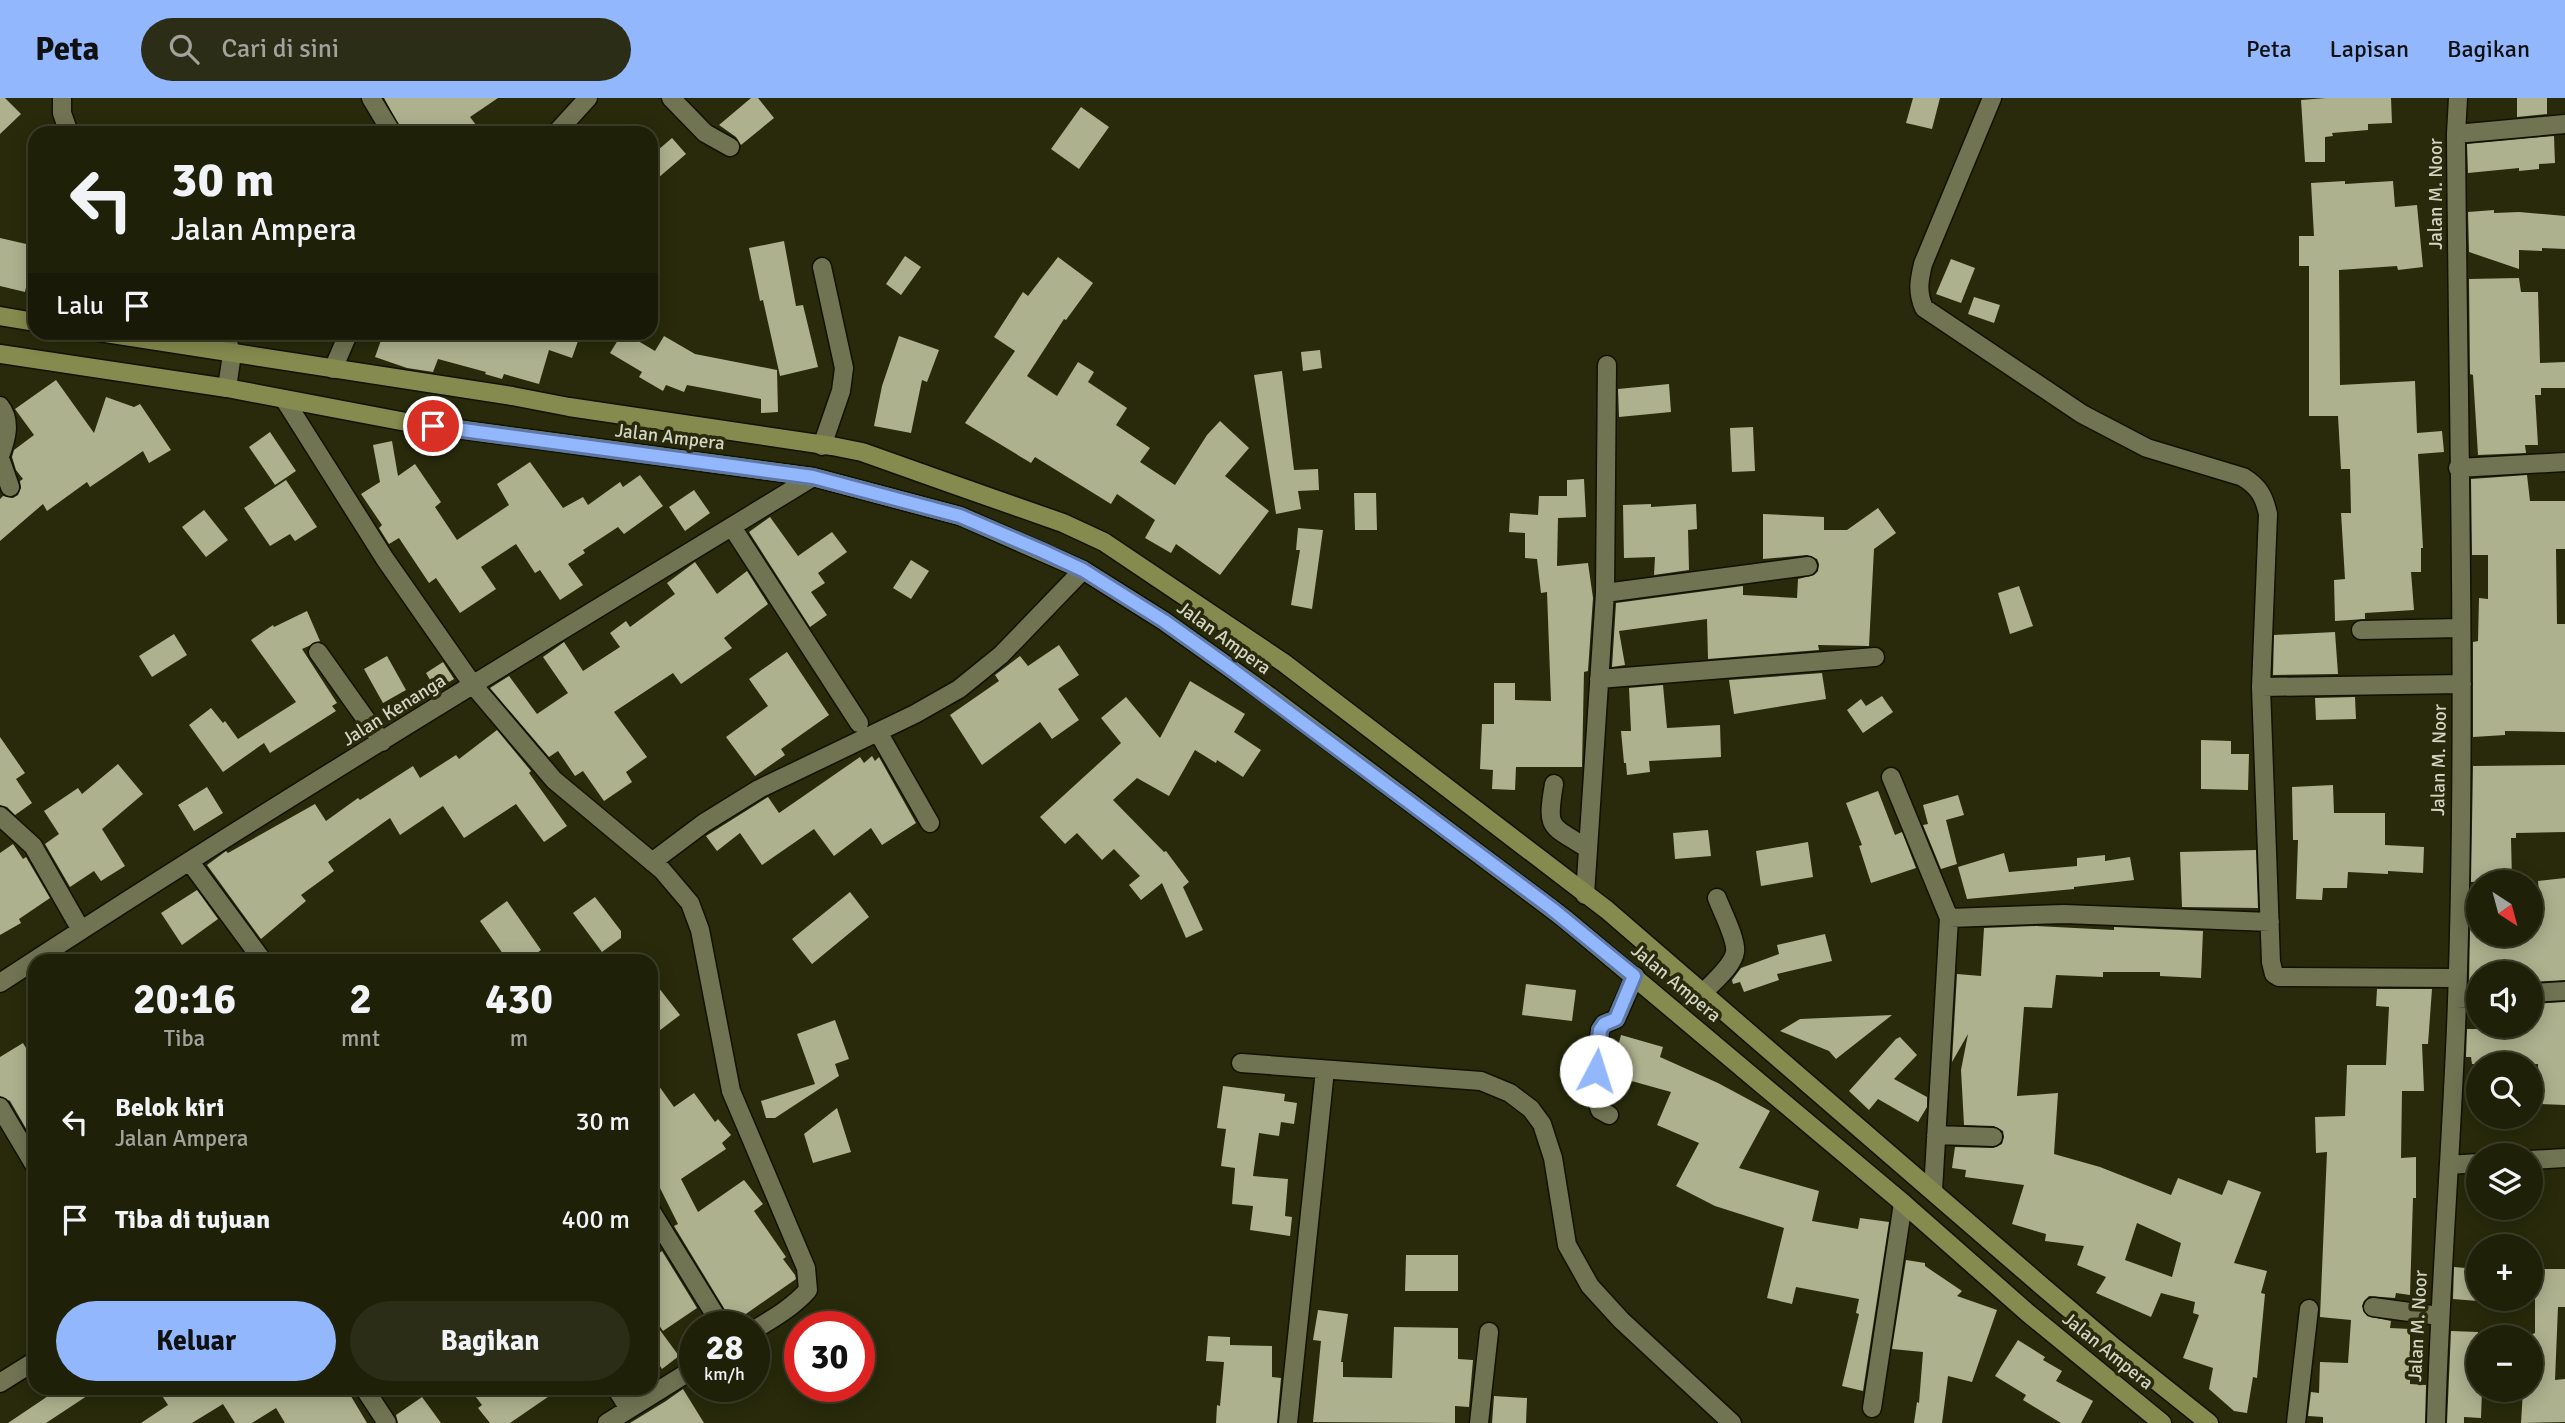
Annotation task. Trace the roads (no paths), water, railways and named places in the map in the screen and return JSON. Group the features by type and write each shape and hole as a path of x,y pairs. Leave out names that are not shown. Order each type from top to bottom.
{"main road":[{"path":"0,316 28,321"},
{"name":"Jalan Ampera","path":"147,340 862,452 1063,523 1104,542 1284,663 1606,910 2115,1348 2209,1423"},
{"name":"Jalan Ampera","path":"0,354 227,388 406,422 813,477 960,516 1083,570 1164,621 1269,696 1551,908 1717,1045 2029,1314 2162,1423"},
{"path":"1717,1045 1738,1022"}],"street":[{"path":"62,98 62,113 67,126"},
{"path":"371,98 388,126"},
{"path":"562,126 588,98"},
{"path":"671,98 705,133 730,147"},
{"path":"1992,98 1923,264 1918,282 1919,297 1924,308 2082,414 2147,449 2243,477 2264,496 2267,514 2261,687 2272,968 2279,977 2457,978"},
{"name":"Jalan M. Noor","path":"2436,1423 2439,1316 2457,999 2462,684 2456,134 2458,98"},
{"path":"2456,134 2565,124"},
{"path":"822,267 844,368 841,391 822,446"},
{"path":"226,340 232,354 227,388"},
{"path":"334,369 346,340"},
{"path":"1585,895 1605,593 1607,365"},
{"path":"284,399 385,559 473,685 554,780 652,862 690,903 700,930 731,1091 806,1269 808,1290 787,1310 770,1320"},
{"path":"0,406 6,422 6,439 0,465 10,486"},
{"path":"2459,468 2565,462"},
{"name":"Jalan Kenanga","path":"44,954 473,685 813,477"},
{"path":"732,527 859,723"},
{"path":"1605,593 1808,566"},
{"path":"652,862 704,823 759,789 878,732 959,689 1001,655 1083,570"},
{"path":"2361,630 2461,628"},
{"path":"318,652 382,742"},
{"path":"1599,679 1875,657"},
{"path":"2261,687 2462,684"},
{"path":"878,732 930,823"},
{"path":"1891,777 1949,918 1933,1191"},
{"path":"1554,784 1549,815 1551,823 1588,849"},
{"path":"0,816 33,846 81,930"},
{"path":"190,862 258,954"},
{"path":"1704,992 1735,953 1735,944 1717,898"},
{"path":"1949,918 2051,914 2270,922"},
{"name":"Jalan Kenanga","path":"0,983 28,965"},
{"path":"1609,1115 1600,1110 1594,1092 1600,1030 1604,1024 1616,1019 1634,976"},
{"path":"2543,992 2565,990"},
{"path":"2457,999 2466,999"},
{"path":"1241,1063 1481,1081 1510,1093 1531,1109 1542,1124 1553,1158 1567,1245 1590,1286 1621,1320 1732,1423"},
{"path":"1288,1423 1325,1070"},
{"path":"0,1107 28,1154"},
{"path":"1936,1135 1993,1137"},
{"path":"2543,1159 2565,1158"},
{"path":"2449,1165 2466,1164"},
{"path":"1872,1408 1903,1203"},
{"path":"658,1223 713,1311"},
{"path":"2373,1307 2439,1316"},
{"path":"2296,1423 2309,1309"},
{"path":"1479,1423 1489,1332"},
{"path":"0,1383 28,1365"},
{"path":"658,1391 679,1378"},
{"path":"369,1395 387,1423"},
{"path":"620,1395 629,1409"},
{"path":"607,1423 652,1395"}]}
